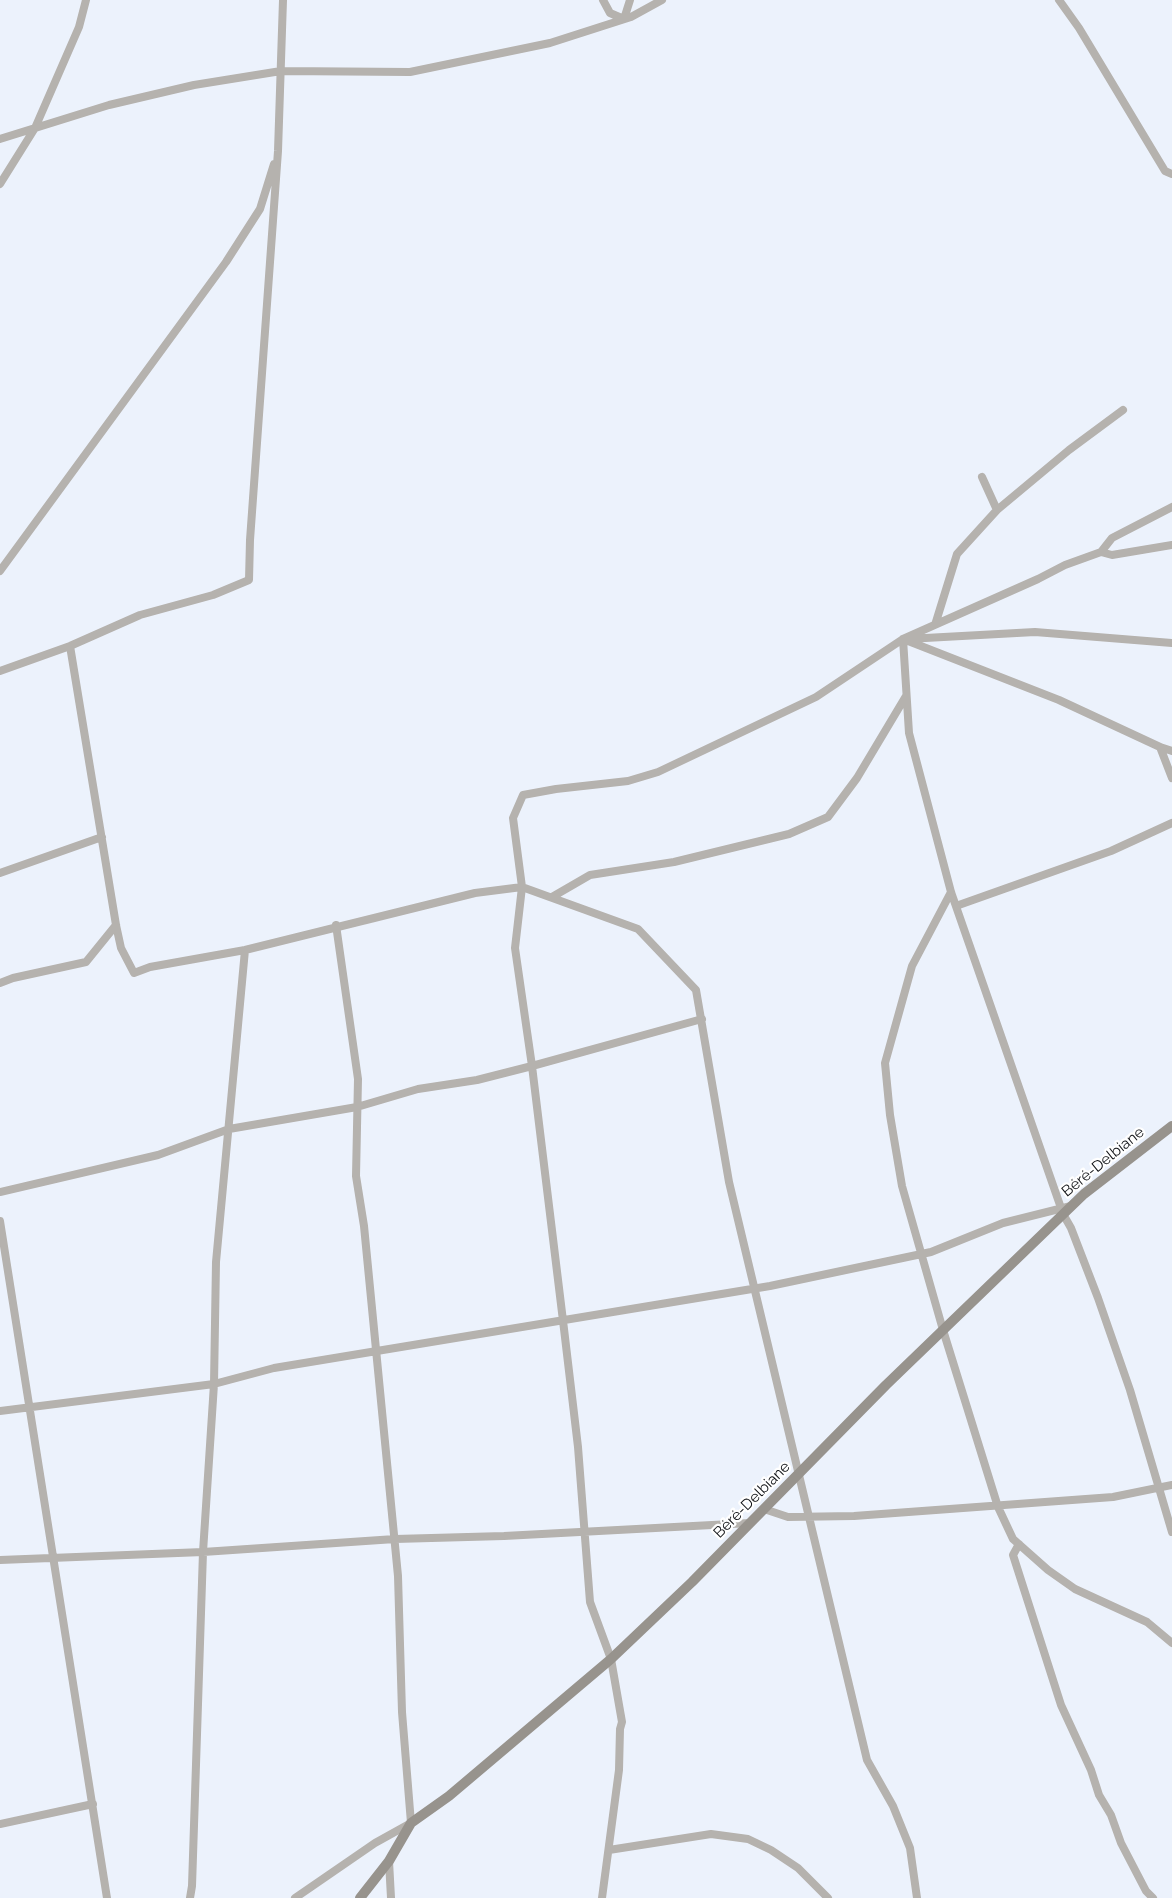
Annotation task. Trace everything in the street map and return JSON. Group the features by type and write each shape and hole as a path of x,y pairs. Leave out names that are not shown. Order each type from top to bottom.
{"street":[{"path":"0,184 35,128 79,27 86,0"},
{"path":"0,671 70,646 140,615 213,595 249,580 278,151 283,0"},
{"path":"603,0 610,13 624,19"},
{"path":"624,19 630,0"},
{"path":"0,139 109,105 280,71 410,72 550,43 624,19 662,0"},
{"path":"1059,0 1079,28 1165,171 1172,174"},
{"path":"0,571 226,262 260,209 278,151"},
{"path":"935,625 957,554 997,510 1069,450 1123,410"},
{"path":"982,477 997,510"},
{"path":"602,1898 619,1770 622,1722 611,1659 590,1602 578,1447 532,1066 515,948 522,887 513,818 523,795 628,781 658,772 816,697 903,639 1065,565 1101,552 1112,538 1172,507"},
{"path":"1101,552 1112,555 1172,545"},
{"path":"903,639 1035,632 1172,643"},
{"path":"903,639 909,733 951,892 1130,1390 1172,1532"},
{"path":"903,639 1059,700 1172,751"},
{"path":"70,646 116,926 121,948 134,973 150,967 244,950 475,892 522,887 638,929 696,990 729,1182 867,1760 893,1806 910,1848 917,1898"},
{"path":"552,897 590,875 674,862 778,837 828,817 857,778 906,696"},
{"path":"1160,747 1172,778"},
{"path":"956,906 1111,851 1172,824"},
{"path":"0,873 102,837"},
{"path":"951,892 912,966 885,1064 890,1115 902,1186 943,1330 998,1507 1013,1539 1048,1570 1075,1589 1147,1622 1172,1643"},
{"path":"0,982 86,962 116,926"},
{"path":"295,1898 375,1843 411,1823 402,1712 398,1576 364,1226 356,1176 358,1079 336,926"},
{"path":"190,1898 203,1552 214,1384 216,1262 244,950"},
{"path":"0,1192 158,1155 229,1129 357,1107 418,1089 477,1080 702,1019"},
{"name":"Béré-Delbiane","path":"360,1898 389,1861 411,1823 449,1796 611,1659 1065,1209 1172,1126"},
{"path":"0,1411 214,1384 274,1368 755,1288 921,1254 1003,1224 1065,1209"},
{"path":"0,1221 107,1898"},
{"path":"764,1509 788,1517 865,1516 1113,1497 1172,1485"},
{"path":"0,1560 203,1552 394,1539 504,1536 750,1523"},
{"path":"1019,1544 1013,1555 1061,1705 1091,1770 1099,1795 1111,1815 1121,1843 1146,1891 1153,1898"},
{"path":"0,1824 93,1804"},
{"path":"609,1850 711,1834 748,1839 771,1850 798,1868 828,1898"},
{"path":"389,1861 391,1898"}]}
